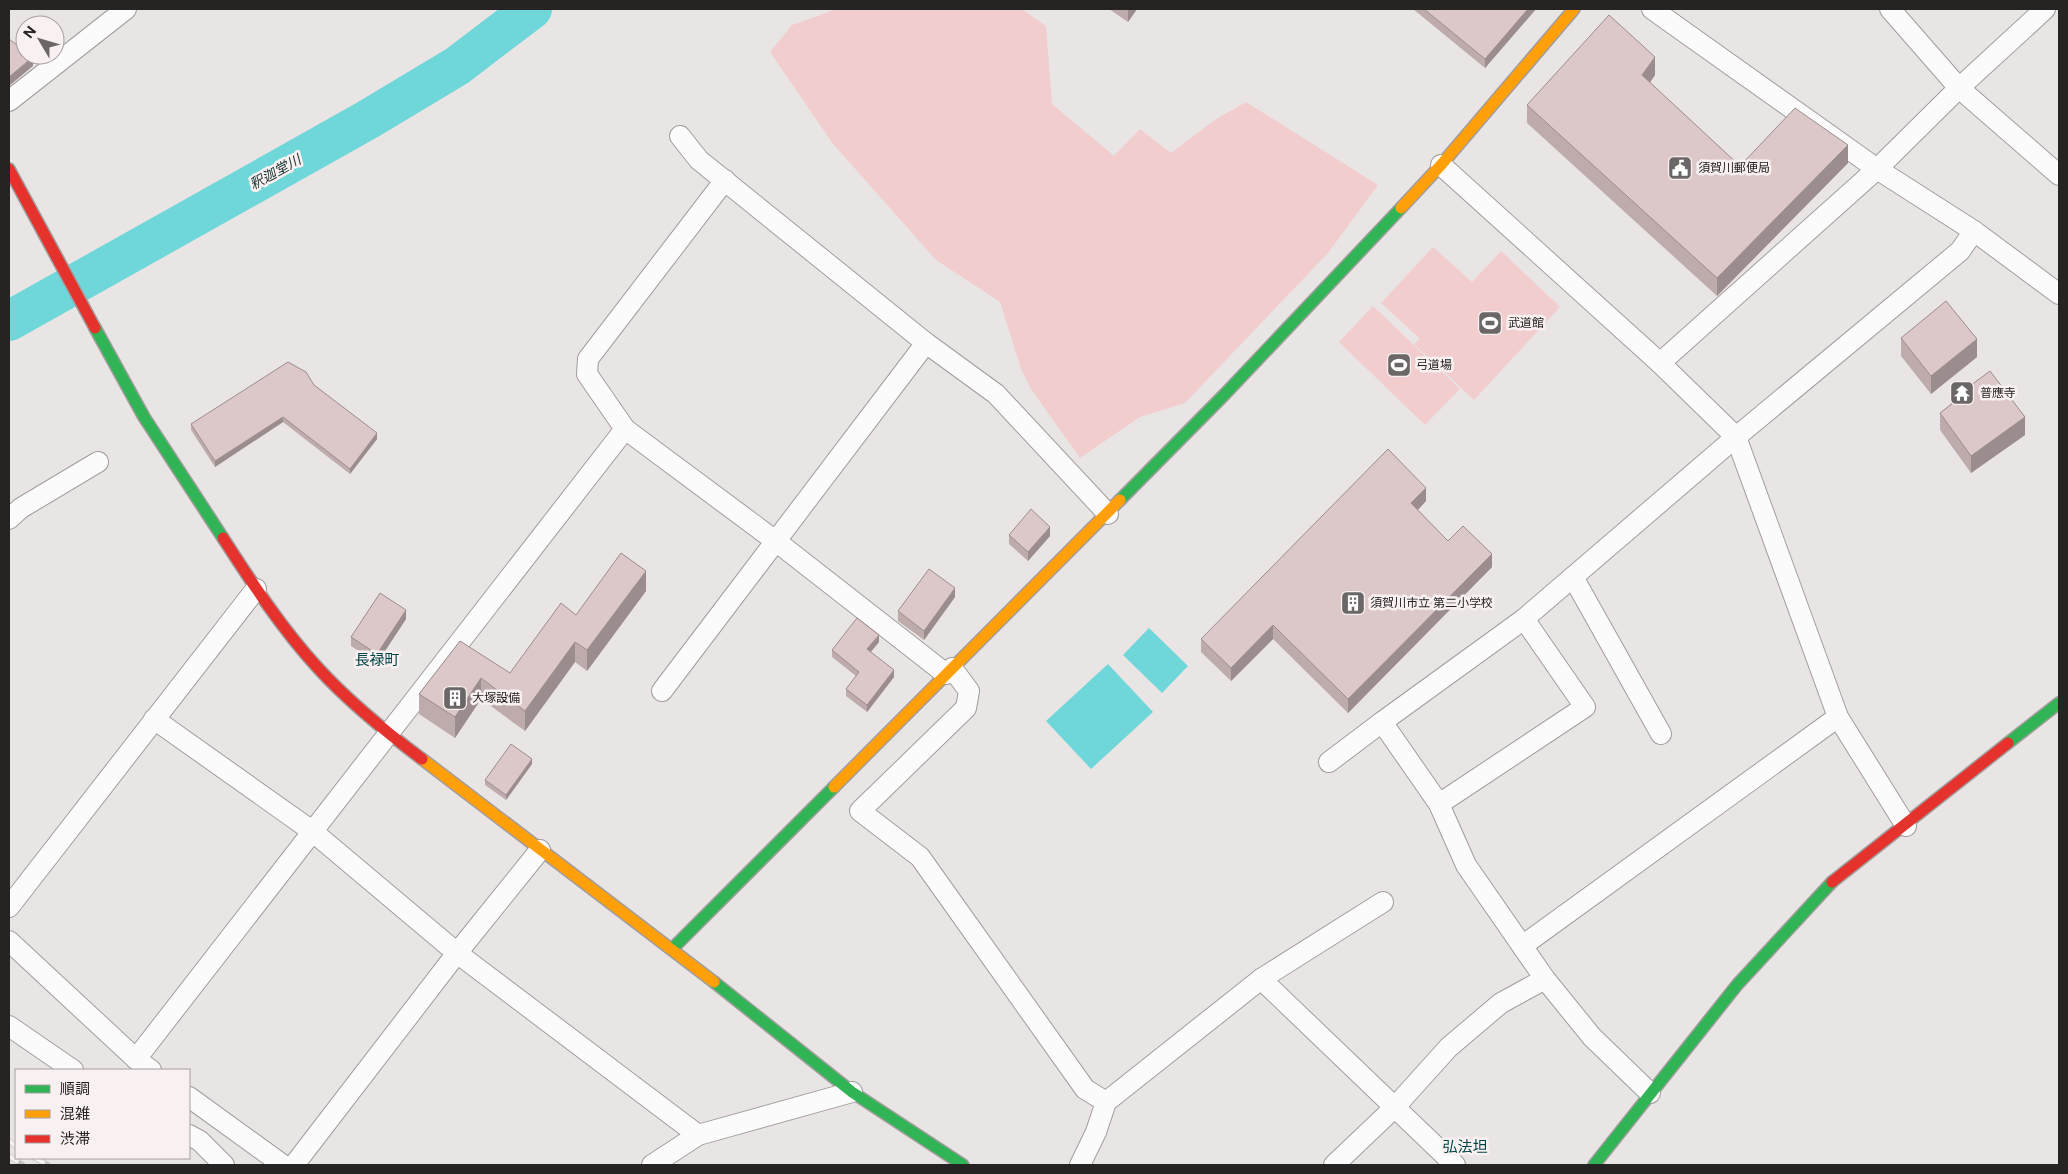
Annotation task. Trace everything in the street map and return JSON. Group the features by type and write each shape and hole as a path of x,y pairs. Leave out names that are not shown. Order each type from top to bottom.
{"street":[{"path":"9,101 126,9"},
{"path":"672,949 1108,514 1318,296 1441,165 1574,9"},
{"path":"1652,9 1877,169 1974,231 2059,294"},
{"path":"1890,9 1959,88 2059,175"},
{"path":"1660,363 1877,169 1959,88 2045,9"},
{"path":"680,136 699,160 926,343 996,394 1108,514"},
{"path":"1441,165 1660,363 1736,437 1838,717 1906,826"},
{"path":"9,169 144,418 256,589 318,668 389,734 672,949 852,1092 963,1165"},
{"path":"725,180 588,359 587,374 625,429 949,671 969,691 966,708 860,811 920,857 1085,1089 1106,1102"},
{"path":"1328,762 1524,619 1736,437 1960,251 1974,231"},
{"path":"662,691 926,343"},
{"path":"9,941 144,1065 312,831 625,429"},
{"path":"9,519 21,508 98,462"},
{"path":"1573,577 1661,734"},
{"path":"9,907 256,589"},
{"path":"1439,804 1584,707 1524,619"},
{"path":"1594,1165 1737,985 1825,888 1906,826 2059,703"},
{"path":"1522,946 1838,717"},
{"path":"154,719 312,831 458,953 698,1135"},
{"path":"1382,722 1439,804 1466,865 1544,978 1592,1037 1650,1094"},
{"path":"294,1165 540,850"},
{"path":"1080,1165 1096,1132 1106,1102 1262,979 1383,902"},
{"path":"1334,1165 1394,1108 1456,1041 1501,1002 1544,978"},
{"path":"1262,979 1455,1165"},
{"path":"9,1026 72,1069"},
{"path":"652,1165 698,1135 852,1092"},
{"path":"190,1098 283,1165"},
{"path":"190,1136 200,1141 224,1165"}],"shaded area":[{"path":"837,9 1022,9 1046,26 1052,104 1114,156 1140,129 1171,153 1216,119 1246,102 1378,185 1328,253 1185,403 1140,417 1080,458 1031,389 1021,369 1000,302 936,260 833,144 770,52 792,25"},
{"name":"武道館","path":"1433,247 1472,282 1501,251 1560,307 1474,400 1414,344 1420,339 1381,303"},
{"name":"弓道場","path":"1373,306 1460,389 1425,425 1339,342"}],"water":[{"path":"1149,628 1188,666 1162,693 1123,655"},
{"path":"1108,664 1153,712 1091,769 1046,721"}],"building":[{"path":"1424,9 1528,9 1485,59"},
{"path":"1609,15 1655,57 1642,75 1740,166 1795,108 1848,145 1717,278 1527,105"},
{"path":"9,39 15,44 15,65 23,65 9,77"},
{"path":"1946,301 1977,339 1931,376 1901,338"},
{"path":"288,362 306,372 314,385 377,433 350,469 283,417 215,461 191,424"},
{"path":"1990,371 2025,417 1971,456 1940,413 1953,403 1951,400"},
{"name":"須賀川市立 第二小学校","path":"1388,449 1426,488 1411,503 1448,541 1463,526 1492,554 1348,699 1273,625 1231,668 1201,639"},
{"path":"1031,509 1050,527 1028,552 1009,535"},
{"path":"621,553 646,571 587,650 575,642 525,711 481,678 455,717 419,694 460,641 510,673 561,603 576,615"},
{"path":"929,569 955,588 924,631 898,611"},
{"path":"380,593 406,610 377,654 351,637"},
{"path":"857,618 879,635 867,649 894,670 867,705 846,689 859,672 832,650"},
{"path":"511,744 532,759 506,795 485,780"}],"waterway":[{"name":"釈迦堂川","path":"9,321 367,120 457,66 532,9"}],"railway":[{"path":"9,1141 15,1145"},
{"path":"9,1156 23,1165"},
{"path":"37,1159 48,1165"}],"traffic: fast":[{"path":"1120,500 1225,394 1401,208"},
{"path":"95,328 144,417 223,538"},
{"path":"2008,743 2059,703"},
{"path":"672,949 834,787"},
{"path":"1594,1165 1737,985 1832,882"},
{"path":"714,982 852,1092 963,1165"}],"traffic: slow":[{"path":"1401,208 1441,165 1574,9"},
{"path":"834,787 1120,500"},
{"path":"422,759 714,982"}],"traffic: jam":[{"path":"9,169 95,328"},
{"path":"223,538 280,622 318,668 368,716 422,759"},
{"path":"1832,882 2008,743"}],"place":[{"name":"須賀川郵便局","path":"1680,168"},
{"name":"武道館","path":"1490,323"},
{"name":"弓道場","path":"1399,365"},
{"name":"普應寺","path":"1962,393"},
{"name":"須賀川市立 第二小学校","path":"1353,603"},
{"name":"大塚設備","path":"455,698"}],"district":[{"name":"長禄町","path":"377,660"},
{"name":"弘法坦","path":"1465,1147"}]}
